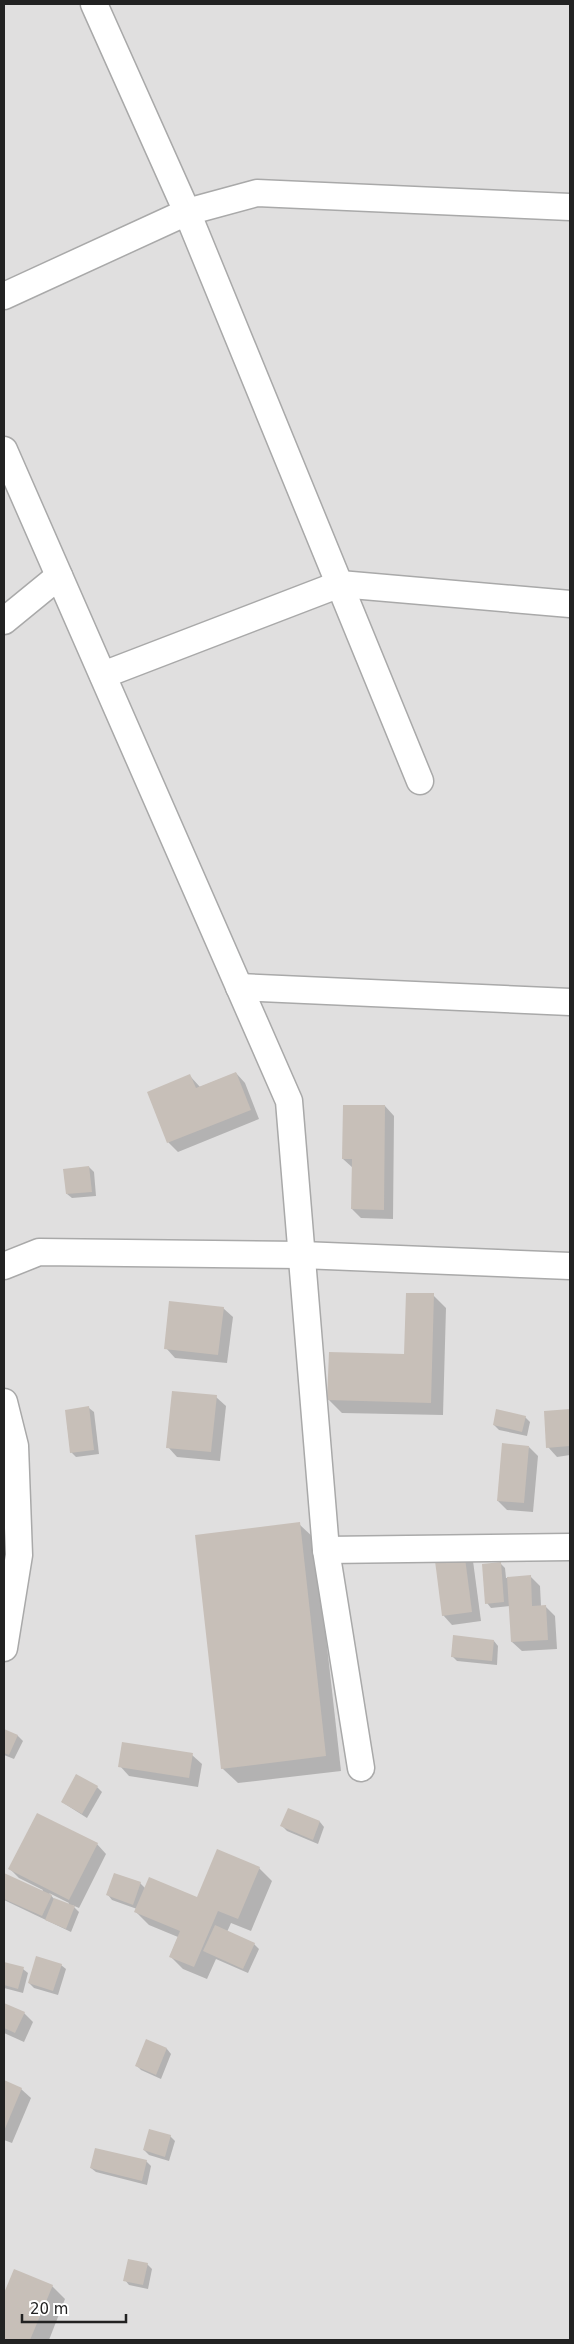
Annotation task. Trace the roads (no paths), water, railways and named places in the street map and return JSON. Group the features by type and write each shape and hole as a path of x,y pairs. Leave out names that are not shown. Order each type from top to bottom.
{"street":[{"path":"94,4 188,212 420,781"},
{"path":"4,296 188,212 257,193 570,207"},
{"path":"4,450 289,1101 326,1550 361,1768"},
{"path":"4,621 59,576"},
{"path":"103,675 340,584 570,604"},
{"path":"240,987 570,1002"},
{"path":"4,1266 39,1252 302,1255 570,1266"},
{"path":"4,1402 15,1446 20,1555 4,1648"},
{"path":"326,1550 570,1547"}]}
